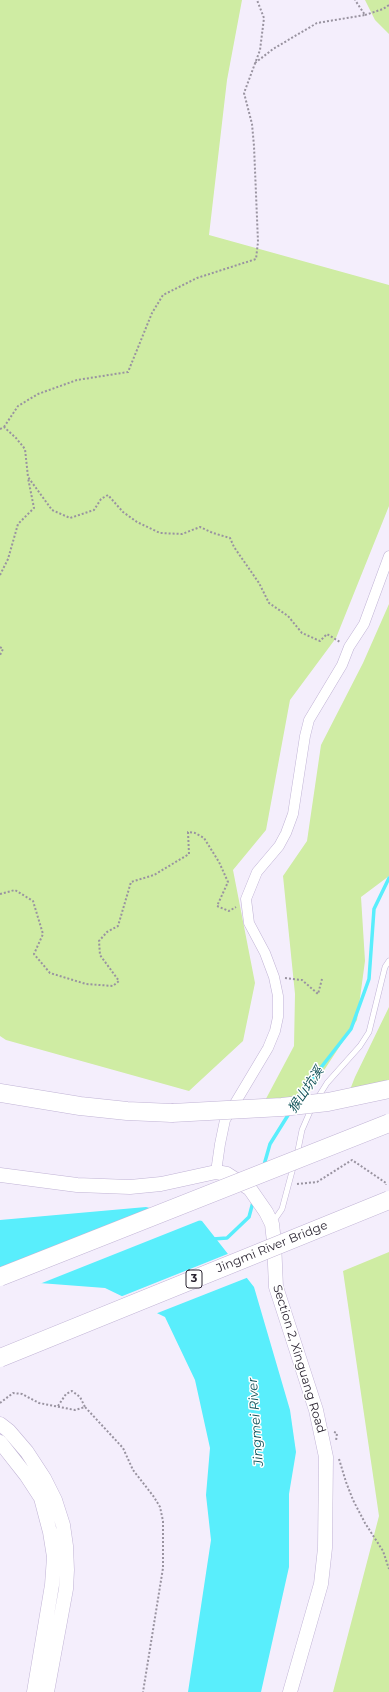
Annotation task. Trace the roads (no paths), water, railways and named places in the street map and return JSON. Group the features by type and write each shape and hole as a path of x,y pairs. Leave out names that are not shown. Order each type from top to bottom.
{"highway":[{"path":"0,1093 80,1106 127,1111 172,1113 282,1107 328,1102 389,1089"},
{"path":"0,1277 389,1123"},
{"name":"Jingmi River Bridge","path":"0,1358 388,1195"}],"street":[{"path":"0,1175 77,1185 110,1187 161,1184 221,1173 220,1144 225,1120 268,1048 275,1031 278,1017 278,996 274,977 265,953 249,923 246,899 258,872 280,846 286,833 293,814 304,736 309,720 342,666 350,647 364,624 389,556"},
{"name":"Section 2, Xinguang Road","path":"221,1173 250,1189 266,1212 272,1224 276,1287 280,1303 308,1380 321,1430 326,1457 327,1507 321,1584 290,1692"},
{"path":"0,1424 9,1431 27,1452 44,1478 55,1500 63,1525 66,1546 66,1589 47,1692"},
{"path":"0,1442 26,1474 41,1498 50,1532 54,1557 52,1584 34,1692"}],"lane":[{"path":"272,1224 282,1209 290,1185 302,1130 309,1112 327,1083 360,1046 369,1032 383,973 389,961"}],"water":[{"name":"Jingmei River","path":"146,1207 202,1221 254,1287 290,1410 296,1452 289,1494 289,1567 261,1692 188,1692 211,1540 206,1495 210,1448 195,1380 165,1317 105,1288 0,1280 0,1220"}],"waterway":[{"name":"猴山坑溪","path":"299,1099 312,1079 351,1029 369,979 374,909 389,878"},
{"name":"猴山坑溪","path":"264,1165 270,1144 290,1112"},
{"name":"猴山坑溪","path":"213,1239 227,1238 249,1217 253,1202"}]}
